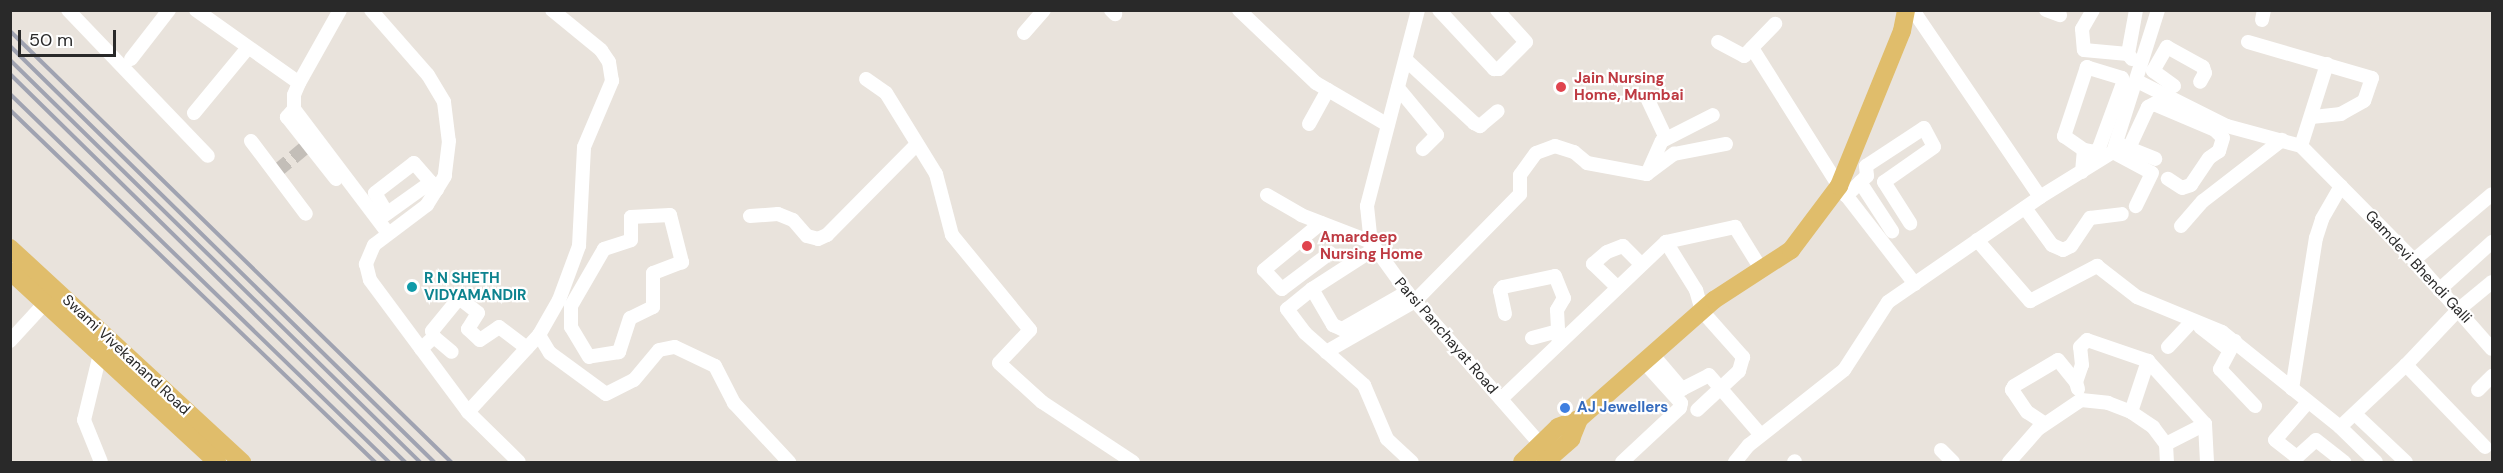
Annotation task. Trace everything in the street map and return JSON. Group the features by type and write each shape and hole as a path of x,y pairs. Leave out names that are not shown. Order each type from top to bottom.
{"main road":[{"path":"1522,462 1548,456 1571,439 1579,419 1702,311 1791,250 1842,191 1902,31 1905,10"},
{"name":"Swami Vivekanand Road","path":"10,248 242,462"},
{"name":"Swami Vivekanand Road","path":"10,271 217,462"}],"street":[{"path":"68,10 208,156"},
{"path":"131,59 169,10"},
{"path":"196,10 247,49 299,83"},
{"path":"340,10 294,96 294,109 311,143 340,185"},
{"path":"371,10 428,75 444,102 449,141 445,177 383,216"},
{"path":"552,10 601,50 609,62 612,81 584,147 579,246 565,303 571,327 589,357 617,354 624,346 630,318 653,308 653,273 682,261 670,215 631,217 629,242 604,249 579,246"},
{"path":"1024,33 1044,10"},
{"path":"1239,10 1328,90 1388,125"},
{"path":"1373,246 1367,206 1418,10"},
{"path":"1439,10 1494,69 1498,69 1526,42 1497,10"},
{"path":"1913,10 2040,197"},
{"path":"2046,10 2060,15"},
{"path":"2093,10 2082,29 2084,50 2128,54"},
{"path":"2120,148 2139,76 2146,48 2157,13 2138,10 2128,54 2139,76 2170,89 2227,126 2301,146 2327,64"},
{"path":"1718,42 1741,57 1775,24"},
{"path":"2248,42 2371,77 2367,95 2341,114 2311,117"},
{"path":"2170,89 2153,71 2161,53 2167,47 2199,63 2205,73 2200,82"},
{"path":"1752,48 1842,191 1915,284"},
{"path":"2146,48 2161,53"},
{"path":"194,113 247,49"},
{"path":"1406,60 1474,123 1480,126 1498,111"},
{"path":"2087,67 2122,78 2123,83 2099,148 2095,152 2084,150 2064,136 2087,67"},
{"path":"866,79 886,93 936,174 952,235 1030,330 999,363 1042,402 1133,462"},
{"path":"1398,88 1438,136 1423,149"},
{"path":"1309,124 1328,90"},
{"path":"1648,100 1666,138"},
{"path":"1743,460 1761,435 1844,370 1887,302 2040,197 2058,189 2120,148 2148,106 2154,104 2215,130 2223,138 2219,152 2209,158 2191,185 2182,188 2168,179"},
{"path":"1647,174 1655,152 1666,138 1713,116"},
{"path":"1842,191 1867,176 1866,166 1925,129 1934,147 1884,182 1910,222"},
{"path":"2181,226 2203,201 2282,140"},
{"path":"252,141 306,214"},
{"path":"311,143 383,216"},
{"path":"750,216 778,214 793,220 807,236 818,238 827,234 917,144"},
{"path":"1326,352 1411,296 1520,194 1520,175 1536,153 1555,146 1574,152 1587,163 1647,174 1674,154 1726,144"},
{"name":"Gamdevi Bhendi Galli","path":"2301,146 2414,260 2458,310 2488,333 2493,349"},
{"path":"2120,148 2155,159"},
{"path":"2120,148 2152,173 2136,206"},
{"path":"2080,175 2084,150"},
{"path":"387,232 375,193 414,163 434,185"},
{"path":"2080,175 2100,166"},
{"path":"1860,182 1892,231"},
{"path":"434,185 427,205 387,232 374,244 366,264 370,280 468,412 519,462"},
{"path":"2292,389 2316,238 2322,219 2341,186"},
{"path":"2414,260 2493,194"},
{"path":"1267,195 1321,223 1373,246"},
{"path":"2025,208 2052,244 2063,250 2072,246 2090,218 2122,213"},
{"path":"1321,223 1264,270 1282,289 1330,253"},
{"path":"1501,399 1558,337 1666,242 1735,227 1761,269"},
{"path":"1977,240 2030,301 2097,266 2137,297 2193,319 2292,389 2340,427 2376,462"},
{"path":"1666,242 1695,290 1702,311 1743,357 1739,371 1697,410"},
{"path":"2439,290 2493,242"},
{"path":"1373,246 1287,309 1304,332 1364,386 1387,439 1412,462"},
{"name":"Parsi Panchayat Road","path":"1373,246 1411,296 1548,456"},
{"path":"1616,286 1593,264 1606,252 1623,246 1640,263"},
{"path":"468,412 539,335 604,249"},
{"path":"1505,314 1500,291 1503,287 1555,276 1564,298 1557,310 1558,337"},
{"path":"2340,427 2406,365 2458,310 2493,282"},
{"path":"1312,289 1333,325 1342,329 1411,296"},
{"path":"452,352 434,337 432,331 459,298 478,313 468,329 480,340 499,327 527,348"},
{"path":"10,341 45,303"},
{"path":"2168,347 2193,319"},
{"path":"539,335 550,353 606,394 634,380 659,350 675,346 715,366 734,403 789,462"},
{"path":"421,350 434,337"},
{"path":"1532,338 1558,337"},
{"path":"2076,382 2082,365 2080,347 2087,340 2148,361 2205,424 2207,462"},
{"path":"2232,346 2220,369 2255,405"},
{"path":"100,354 84,420 101,462"},
{"path":"1648,358 1682,389 1686,389 1706,375 1721,388 1761,435"},
{"path":"1622,462 1680,408 1681,403 1648,358"},
{"path":"2044,423 2027,412 2012,390 2014,386 2058,360 2076,382 2081,400"},
{"path":"2131,412 2148,361"},
{"path":"2406,365 2485,447"},
{"path":"2478,390 2493,376"},
{"path":"2008,462 2044,423 2081,400 2108,403 2131,412 2153,427 2166,444 2167,462"},
{"path":"2308,402 2275,440 2297,457 2316,440 2344,462"},
{"path":"2355,414 2372,428 2398,458"},
{"path":"2166,444 2205,424"},
{"path":"2359,444 2372,428"},
{"path":"1941,450 1953,462"}],"tunnel":[{"path":"277,171 308,145"}],"railway":[{"path":"10,31 451,462"},
{"path":"10,46 434,462"},
{"path":"10,60 420,462"},
{"path":"10,74 405,462"},
{"path":"10,94 389,462"},
{"path":"10,110 375,462"}],"place":[{"name":"Jain Nursing Home, Mumbai","path":"1561,87"},
{"name":"Amardeep Nursing Home","path":"1307,246"},
{"name":"R N SHETH VIDYAMANDIR","path":"412,287"},
{"name":"AJ Jewellers","path":"1565,408"}]}
